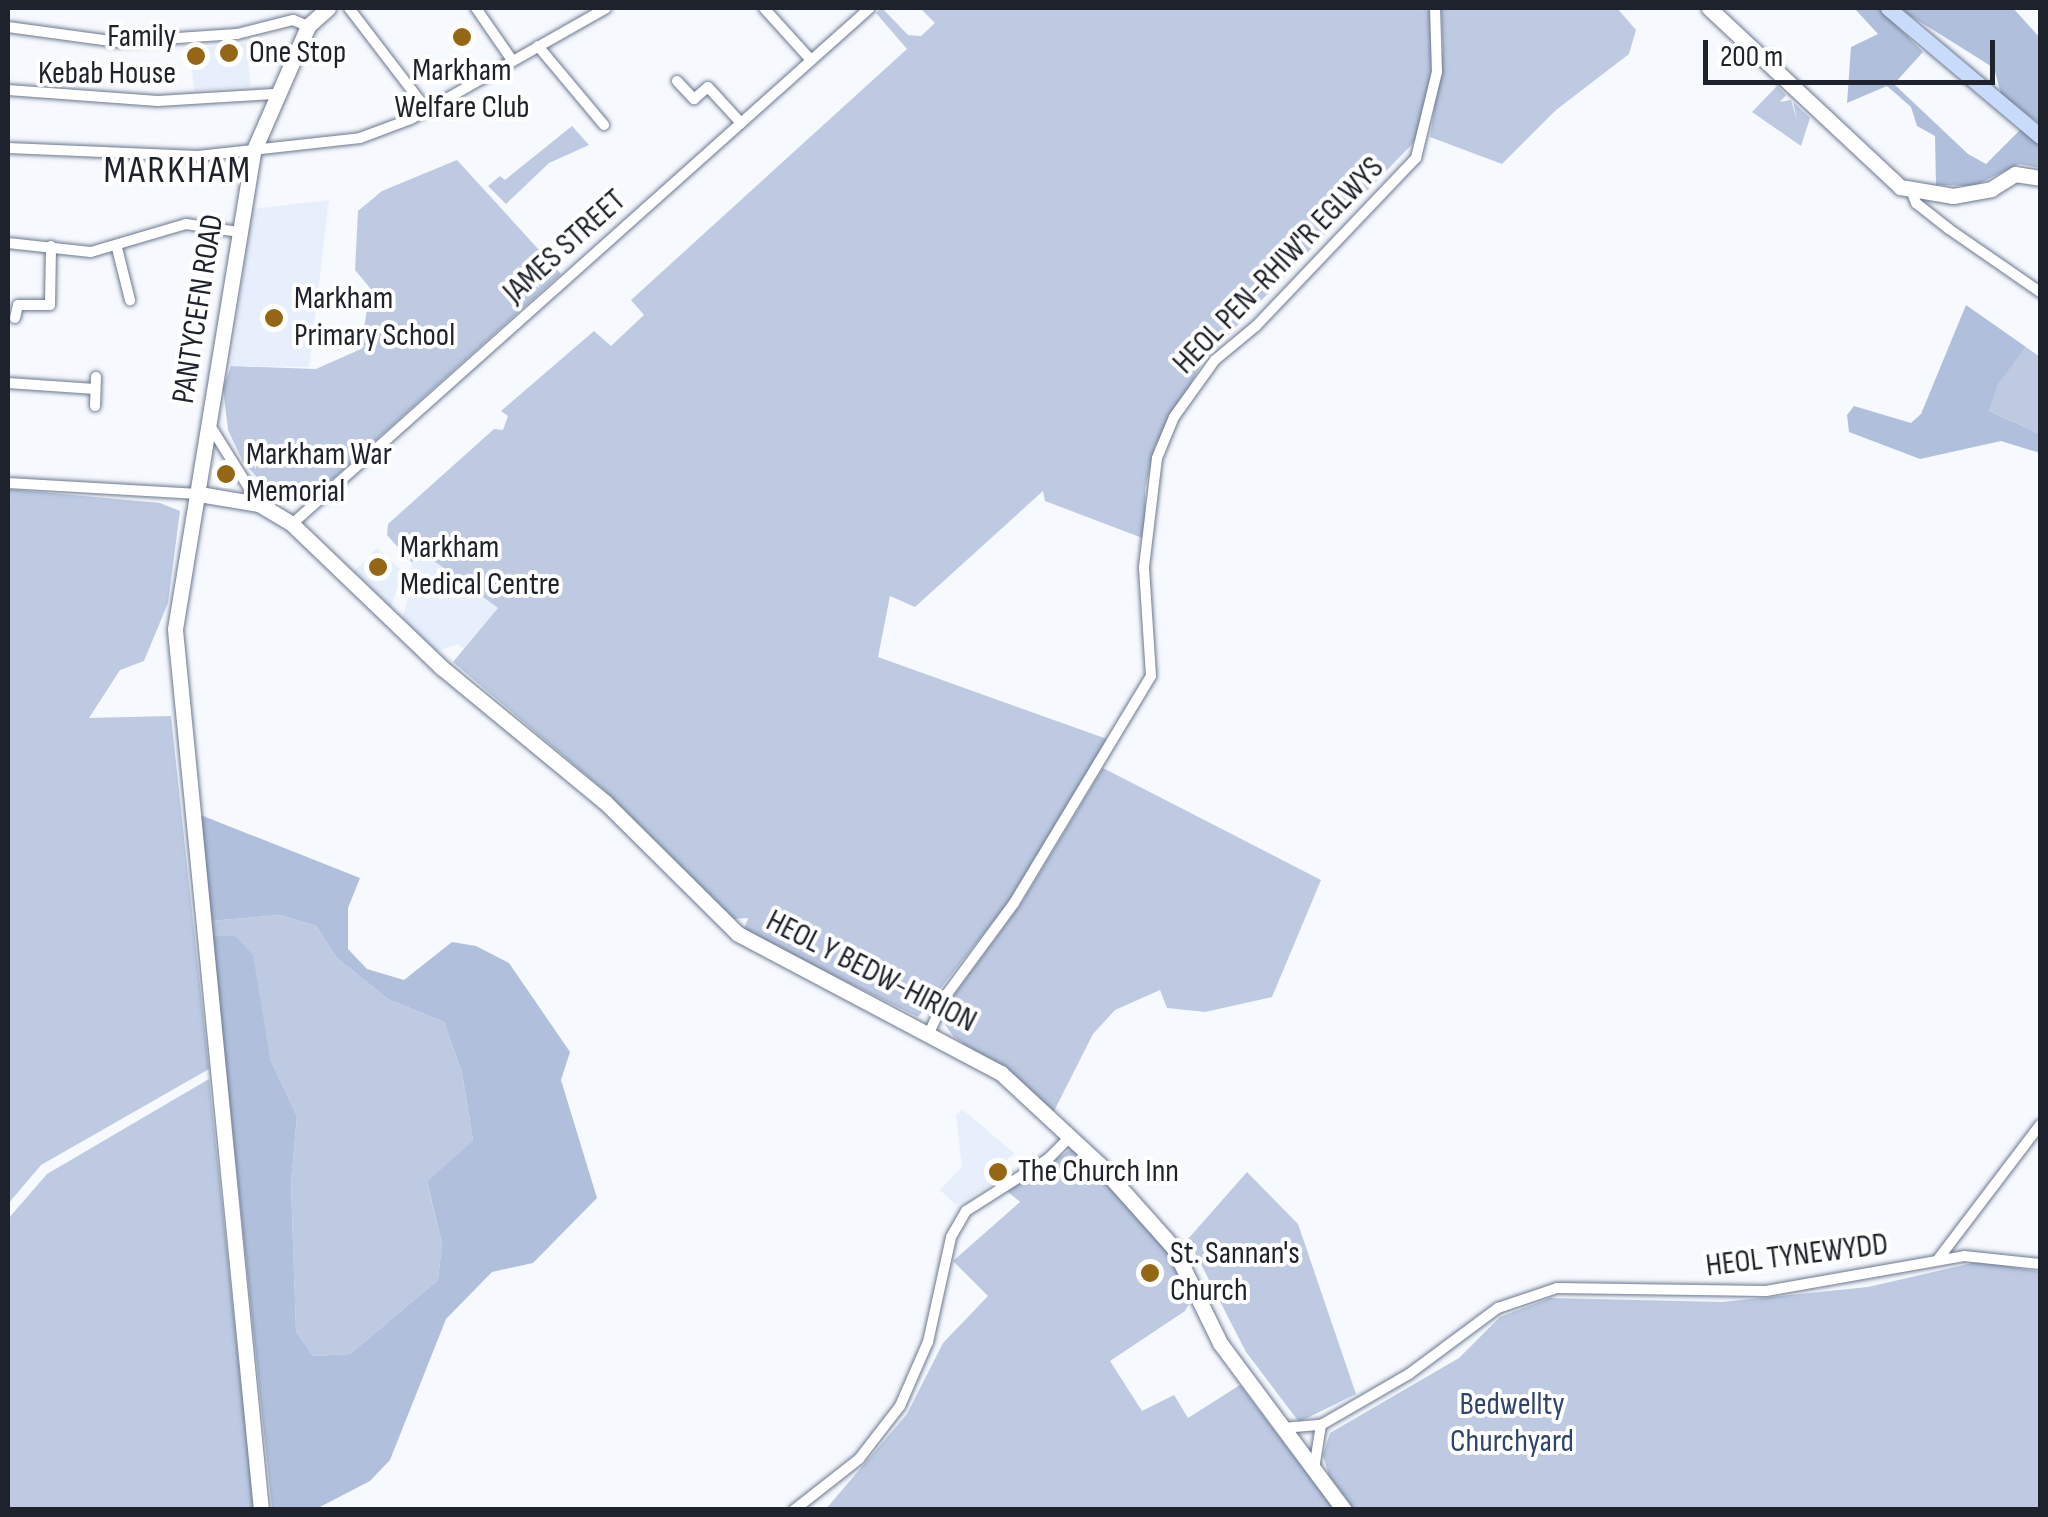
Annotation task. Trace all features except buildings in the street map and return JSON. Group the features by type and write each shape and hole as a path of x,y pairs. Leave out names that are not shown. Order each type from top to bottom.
{"main road":[{"path":"308,26 328,8"},
{"path":"1708,8 1893,182 1911,190 1953,196 1991,189 2015,174 2040,178"},
{"path":"1888,8 2040,136"},
{"name":"PANTYCEFN ROAD","path":"261,1510 176,666 180,590 254,152 274,94 308,26"},
{"name":"HEOL Y BEDW-HIRION","path":"199,494 259,504 292,524 441,667 604,802 738,934 930,1031 1001,1073 1070,1137 1173,1246 1220,1343 1344,1510"}],"street":[{"path":"349,8 427,110"},
{"path":"476,8 512,60"},
{"path":"8,148 165,156 254,152 360,138 427,110 606,8"},
{"path":"764,8 811,60"},
{"name":"JAMES STREET","path":"292,524 870,8"},
{"name":"HEOL PEN-RHIW'R EGLWYS","path":"930,1031 947,994 1014,903 1152,676 1144,566 1157,458 1174,417 1216,360 1256,326 1416,158 1437,72 1435,8"},
{"path":"8,26 118,42 237,34 292,20 308,26"},
{"path":"538,46 604,125"},
{"path":"677,81 694,99 708,86 741,123"},
{"path":"8,90 158,101 274,94"},
{"path":"1911,190 1939,222 2040,292"},
{"path":"8,243 84,252 117,248 186,224 238,232"},
{"path":"15,318 18,305 50,305 51,246"},
{"path":"117,248 130,300"},
{"path":"8,383 96,383 94,406"},
{"path":"208,424 259,504"},
{"path":"8,484 199,494"},
{"path":"1938,1259 2040,1125"},
{"path":"794,1510 859,1459 900,1406 928,1342 952,1237 966,1211 1048,1160 1070,1137"},
{"name":"HEOL TYNEWYDD","path":"1321,1425 1409,1374 1498,1308 1557,1288 1766,1290 1938,1259 1988,1255 2040,1264"},
{"path":"1284,1428 1321,1425 1314,1469"}],"shaded area":[{"path":"1854,8 1879,8 1923,52 1894,84 1968,154 1986,164 2021,129 2040,144 2040,168 2019,164 1974,186 1936,185 1935,136 1917,126 1911,107 1887,86 1847,103 1851,47 1878,34"},
{"path":"1898,8 2013,8 2040,38 2040,124 2001,94 1994,68"},
{"path":"246,43 251,86 194,91 190,49"},
{"name":"Markham Primary School","path":"329,200 309,367 231,366 251,209"},
{"path":"1966,305 2026,347 1998,384 1989,411 2040,434 2040,453 2001,441 1920,459 1849,432 1847,415 1854,406 1911,423 1921,414"},
{"path":"377,548 403,571 390,610 351,574"},
{"path":"426,555 499,608 464,649 458,644 436,652 402,619 413,582 411,562"},
{"path":"198,814 360,878 348,908 348,949 367,969 404,980 452,942 476,946 509,963 570,1052 561,1080 597,1198 533,1263 492,1272 446,1319 390,1460 370,1481 316,1509 272,1509 212,936 235,936 253,955 270,1059 297,1116 291,1182 296,1331 313,1356 350,1354 438,1280 442,1243 427,1182 473,1140 462,1073 444,1022 388,999 337,958 316,926 280,915 211,921"},
{"path":"962,1109 1015,1154 1007,1159 1014,1171 956,1205 940,1190 962,1167 956,1115"}],"green space":[{"path":"882,8 908,35 921,36 935,23 920,8 1431,8 1433,13 1431,72 1418,138 1204,360 1155,446 1145,489 1145,539 1045,501 1043,491 915,607 890,596 878,657 1107,739 1010,900 918,1017 744,929 748,918 734,919 605,791 453,662 498,608 426,555 411,562 387,535 388,524 494,429 503,430 508,416 501,411 594,331 611,346 644,315 631,300 907,49 876,13"},
{"path":"1441,8 1617,8 1636,30 1629,54 1556,110 1502,164 1430,137 1443,50"},
{"path":"1777,86 1786,95 1780,102 1791,100 1797,120 1793,102 1810,118 1801,146 1752,112"},
{"path":"572,126 589,145 549,163 506,204 488,186 500,176 505,180"},
{"path":"457,160 561,274 308,501 281,503 243,462 228,430 223,388 231,366 316,369 361,349 370,288 355,270 358,211 382,191"},
{"path":"2026,347 2040,357 2040,434 1989,411 1997,384"},
{"path":"8,489 160,503 180,511 168,603 144,661 120,670 89,718 171,716 209,1069 41,1165 8,1204"},
{"path":"1103,768 1321,880 1272,997 1205,1012 1167,1008 1160,990 1115,1010 1093,1034 1054,1111 953,1036 944,1023 945,1007 1021,904"},
{"path":"280,915 316,926 337,958 388,999 444,1022 462,1073 473,1140 427,1183 442,1243 438,1280 350,1354 313,1356 296,1331 291,1182 297,1116 270,1059 235,936 212,936 211,921"},
{"path":"209,1079 254,1509 8,1510 8,1219 47,1174"},
{"path":"1073,1148 1175,1258 1193,1296 1185,1311 1110,1361 1142,1411 1174,1395 1188,1418 1240,1385 1334,1509 825,1510 907,1414 943,1343 988,1296 953,1261 1020,1202 1007,1191"},
{"name":"Bedwellty Churchyard","path":"1247,1172 1298,1224 1356,1394 1299,1422 1246,1352 1188,1239"},
{"path":"1981,1261 2040,1272 2040,1509 1354,1509 1329,1476 1323,1455 1330,1433 1459,1358 1500,1317 1550,1298 1722,1302 1868,1287"}],"place":[{"name":"Markham Welfare Club","path":"462,37"},
{"name":"One Stop","path":"229,53"},
{"name":"Family Kebab House","path":"196,56"},
{"name":"Markham Primary School","path":"274,318"},
{"name":"Markham War Memorial","path":"226,474"},
{"name":"Markham Medical Centre","path":"378,567"},
{"name":"The Church Inn","path":"998,1172"},
{"name":"St. Sannan's Church","path":"1150,1273"}],"district":[{"name":"MARKHAM","path":"178,171"}]}
